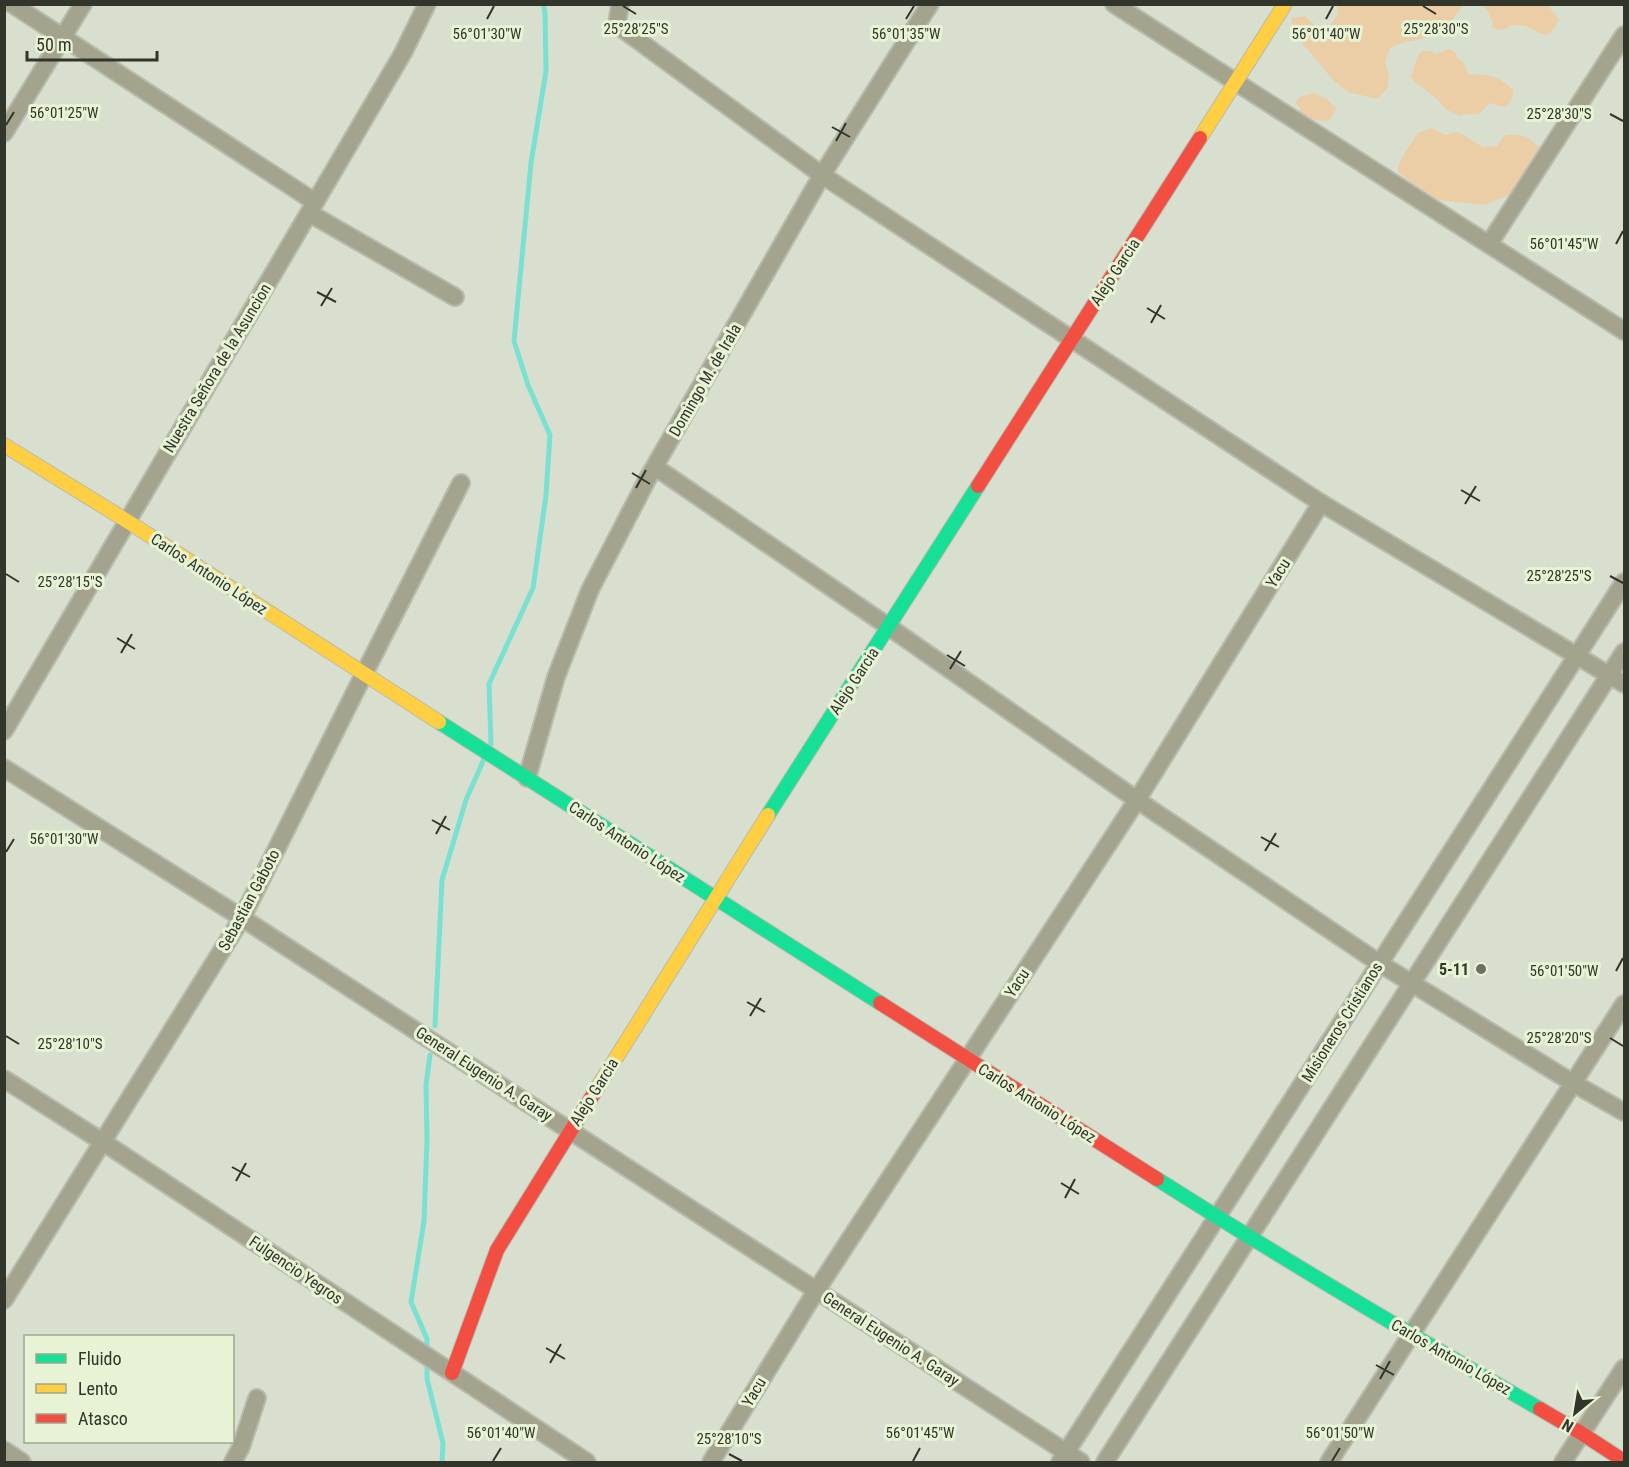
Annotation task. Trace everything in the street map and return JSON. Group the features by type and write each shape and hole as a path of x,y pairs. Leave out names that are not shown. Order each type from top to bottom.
{"street":[{"path":"12,4 312,208 455,297"},
{"path":"4,133 83,4"},
{"name":"Nuestra Señora de la Asuncion","path":"4,731 403,53 427,4"},
{"path":"620,4 617,25 822,175 1321,503 1624,684"},
{"name":"Domingo M. de Irala","path":"527,778 556,677 590,590 654,468 822,175 930,4"},
{"path":"1114,4 1624,331"},
{"name":"Alejo Garcia","path":"445,1369 496,1250 715,899 1285,4"},
{"path":"1489,244 1624,35"},
{"name":"Carlos Antonio López","path":"4,445 127,521 715,899 1218,1218 1411,1335 1581,1433 1624,1461"},
{"path":"654,468 889,627 1137,800 1379,963 1624,1112"},
{"name":"Sebastian Gaboto","path":"4,1300 242,918 461,483"},
{"name":"Yacu","path":"711,1462 816,1291 1137,800 1321,503"},
{"name":"Misioneros Cristianos","path":"1064,1457 1624,582"},
{"path":"1105,1462 1624,652"},
{"name":"General Eugenio A. Garay","path":"4,768 242,918 570,1130 1064,1457 1081,1462"},
{"path":"1329,1462 1624,1004"},
{"name":"Fulgencio Yegros","path":"4,1079 587,1462"},
{"path":"1563,1462 1624,1368"},
{"path":"233,1462 241,1447 257,1398"},
{"path":"4,1450 22,1462"}],"shaded area":[{"path":"1459,4 1462,6 1446,30 1390,48 1385,61 1389,75 1387,89 1377,99 1348,92 1333,80 1294,33 1291,18 1305,16 1316,26 1330,26 1338,14 1337,5"},
{"path":"1483,5 1550,5 1559,20 1551,33 1545,35 1525,26 1511,25 1502,30 1491,27 1493,25 1488,11"},
{"path":"1449,49 1455,52 1457,58 1463,62 1469,75 1493,76 1508,85 1513,90 1509,103 1505,107 1490,103 1481,113 1460,116 1447,110 1415,82 1411,77 1422,51 1436,54"},
{"path":"1314,93 1327,99 1336,109 1328,121 1314,120 1300,114 1300,108 1295,102 1300,97"},
{"path":"1432,128 1445,135 1458,132 1483,147 1497,146 1505,135 1521,135 1541,149 1519,185 1510,195 1484,205 1439,200 1397,171 1402,157 1418,133"}],"waterway":[{"path":"489,747 491,744 489,684 533,588 546,495 550,435 528,385 514,341 531,163 546,71 543,4"},
{"path":"435,1026 442,880 466,800 484,759"},
{"path":"427,1352 427,1339 411,1302 424,1221 426,1085 430,1055"},
{"path":"427,1361 427,1379 443,1443 442,1462"}],"traffic: fast":[{"path":"768,815 978,486"},
{"path":"439,722 880,1003"},
{"path":"1157,1179 1347,1296 1540,1409"}],"traffic: slow":[{"path":"1200,138 1285,4"},
{"path":"4,445 127,521 439,722"},
{"path":"596,1090 768,815"}],"traffic: jam":[{"path":"978,486 1200,138"},
{"path":"880,1003 1157,1179"},
{"path":"452,1373 497,1250 596,1090"},
{"path":"1540,1409 1624,1461"}],"place":[{"name":"5-11","path":"1481,969"}]}
